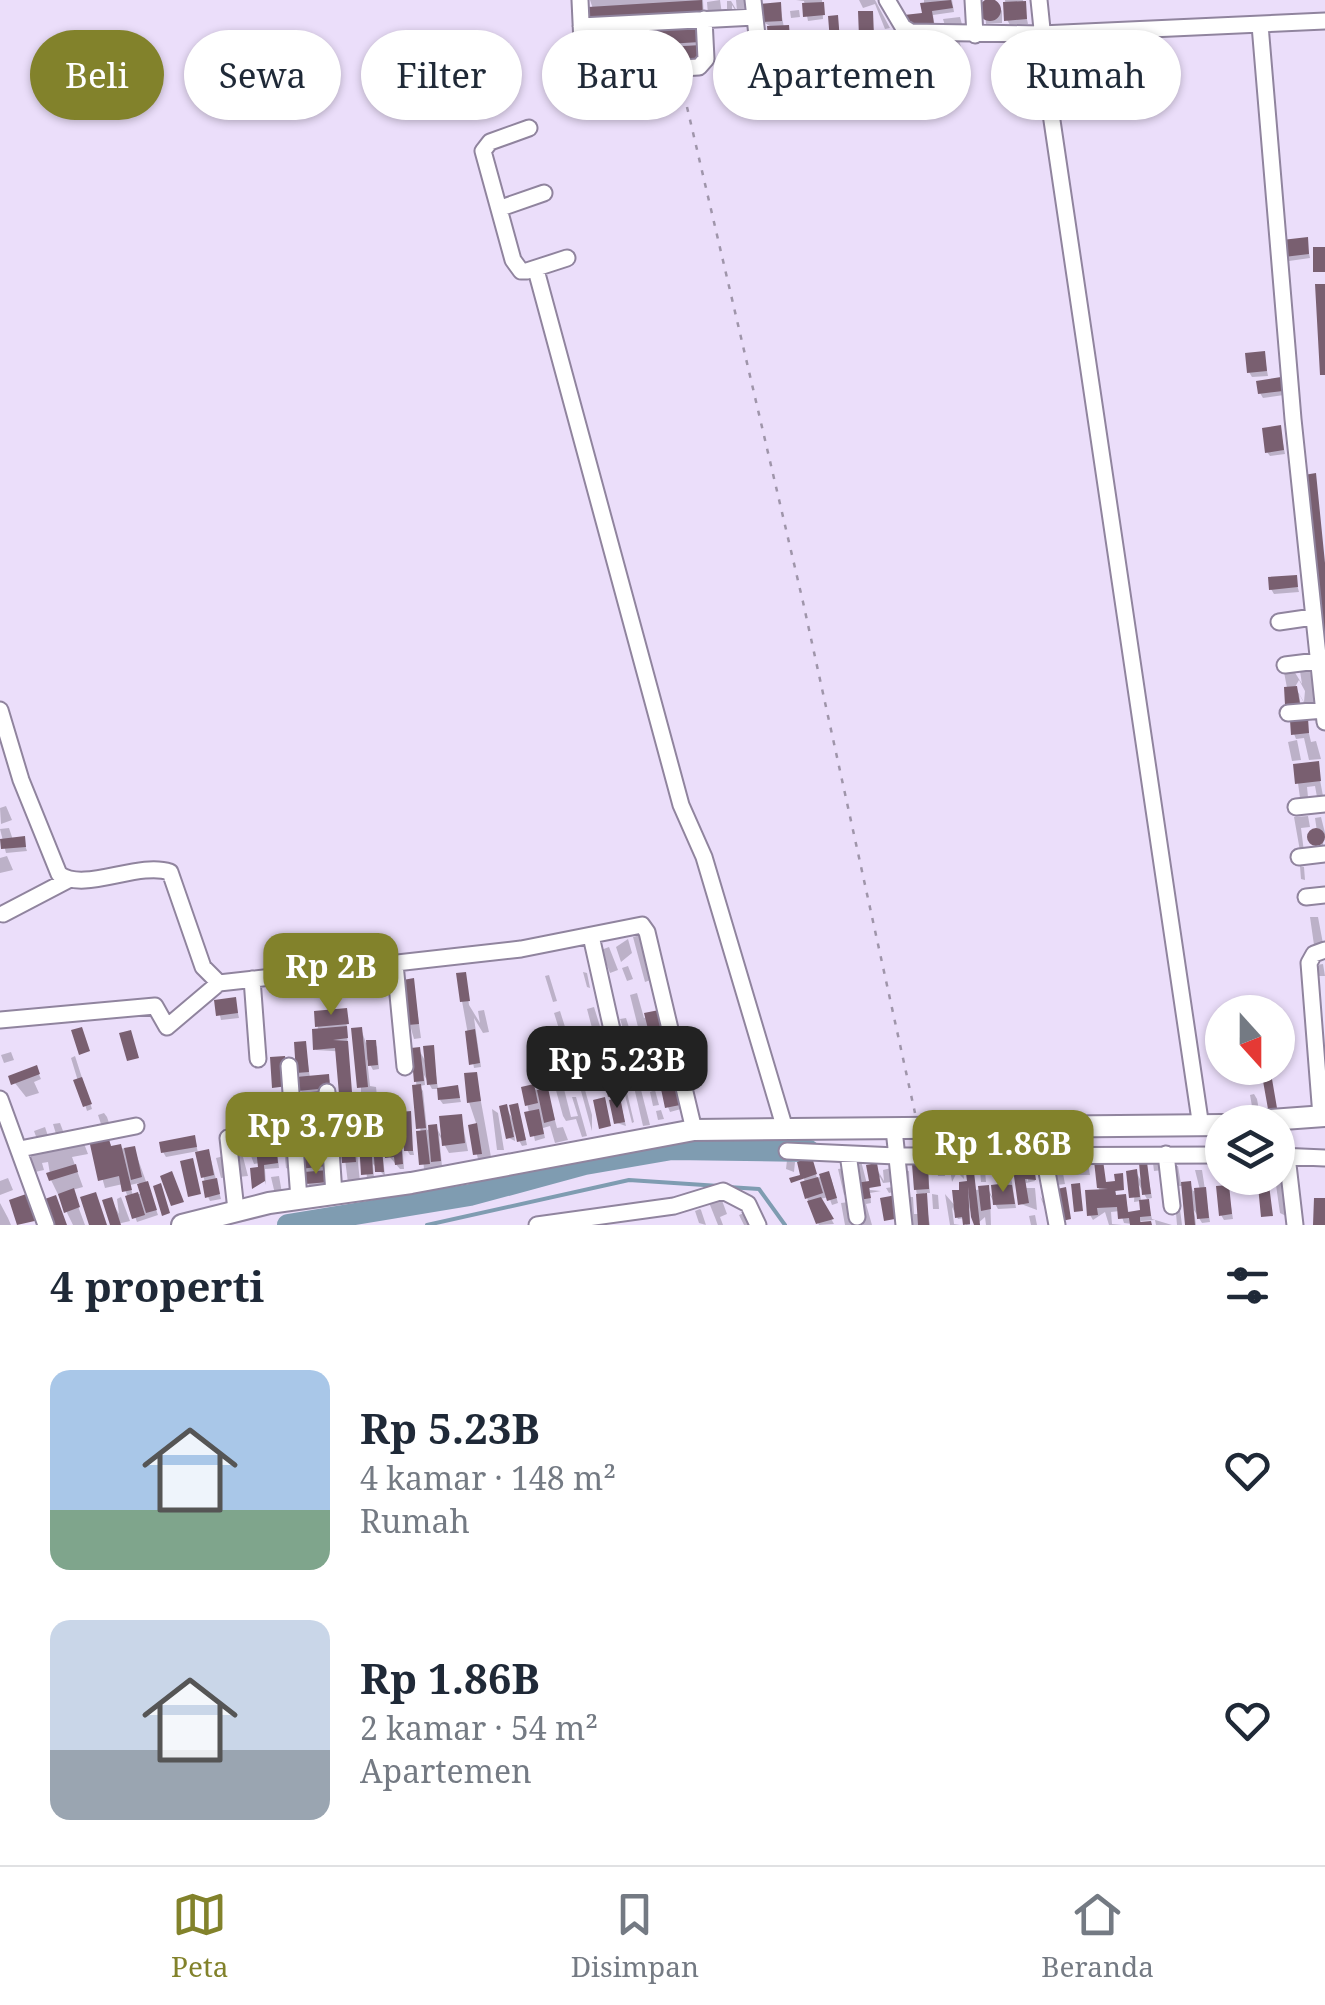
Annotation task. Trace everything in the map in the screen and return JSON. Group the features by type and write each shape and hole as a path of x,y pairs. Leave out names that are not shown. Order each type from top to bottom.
{"main road":[{"path":"1295,1118 1323,1116"},
{"path":"182,1225 299,1199 694,1130 785,1129 895,1144 918,1130 1017,1143 1205,1127"}],"street":[{"path":"580,0 584,69 593,73 703,65 704,19"},
{"path":"887,0 910,32 991,35"},
{"path":"973,0 974,35"},
{"path":"1039,0 1042,30"},
{"path":"581,26 704,19 754,8"},
{"path":"1139,30 1325,21"},
{"path":"1260,25 1325,722"},
{"path":"1052,120 1201,1127"},
{"path":"528,128 484,146 516,266 521,271 536,270 567,258"},
{"path":"500,208 544,193"},
{"path":"536,270 681,804 704,857 785,1129"},
{"path":"1279,622 1313,618"},
{"path":"1285,665 1318,661"},
{"path":"0,710 26,793 60,874 68,880"},
{"path":"1288,713 1324,710"},
{"path":"1296,807 1325,804"},
{"path":"1299,857 1325,854"},
{"path":"3,914 68,880 149,868 170,872 203,967 219,983"},
{"path":"1306,898 1325,895"},
{"path":"0,1020 151,1006 167,1027 219,983 395,964 635,926 647,932 694,1130"},
{"path":"591,936 617,1052"},
{"path":"1323,1116 1309,962 1314,954 1325,950"},
{"path":"395,964 405,1067"},
{"path":"252,979 258,1059"},
{"path":"288,1066 299,1199"},
{"path":"327,1092 334,1194"},
{"path":"0,1099 46,1225"},
{"path":"20,1149 136,1126"},
{"path":"228,1138 228,1216"},
{"path":"787,1151 848,1154 895,1144 1017,1143 1044,1156 1205,1155"},
{"path":"895,1144 904,1225"},
{"path":"848,1154 857,1217"},
{"path":"1166,1154 1172,1206"},
{"path":"1044,1156 1057,1225"},
{"path":"1295,1157 1325,1158"},
{"path":"537,1225 646,1217 723,1192 748,1204 758,1225"},
{"path":"1289,1195 1295,1225"}],"path":[{"path":"690,120 803,602 918,1130"}],"building":[{"path":"990,-1 998,2 998,18 990,21 982,18 979,10 982,2"},
{"path":"702,0 703,16 589,24 588,7"},
{"path":"951,0 953,8 932,11 934,24 905,27 904,15 922,13 920,3"},
{"path":"1026,1 1027,19 1004,21 1003,2"},
{"path":"781,2 782,21 761,22 760,4"},
{"path":"824,2 825,15 803,17 802,3"},
{"path":"858,11 873,11 874,30 859,30"},
{"path":"838,15 839,30 829,30 828,16"},
{"path":"699,25 700,42 693,42 693,30 618,30"},
{"path":"789,25 789,30 767,30 767,26"},
{"path":"693,45 701,45 702,62 693,63"},
{"path":"1308,237 1309,254 1284,257 1282,240"},
{"path":"1313,247 1325,247 1325,272 1313,272"},
{"path":"1315,284 1325,284 1325,375 1320,375"},
{"path":"1265,351 1267,371 1247,373 1245,353"},
{"path":"1281,377 1283,391 1258,394 1256,381"},
{"path":"1281,425 1284,450 1265,453 1262,428"},
{"path":"1316,473 1325,563 1325,639 1321,640 1304,475"},
{"path":"1297,575 1298,587 1269,590 1268,577"},
{"path":"1297,686 1300,704 1285,705 1284,687"},
{"path":"1308,718 1309,733 1291,735 1290,720"},
{"path":"1319,761 1321,781 1295,784 1293,764"},
{"path":"1316,828 1323,830 1323,844 1316,846 1309,844 1307,837 1309,830"},
{"path":"25,836 26,847 1,849 0,839"},
{"path":"466,972 470,1001 460,1002 456,973"},
{"path":"414,978 419,1024 408,1025 403,980"},
{"path":"236,997 238,1013 216,1016 214,1000"},
{"path":"347,1008 349,1024 315,1027 314,1011"},
{"path":"659,1010 666,1037 651,1041 644,1013"},
{"path":"347,1026 348,1038 333,1040 348,1041 353,1105 340,1106 335,1048 313,1050 312,1029"},
{"path":"82,1027 90,1051 79,1055 71,1030"},
{"path":"362,1027 368,1087 357,1088 351,1028"},
{"path":"475,1029 480,1063 469,1065 465,1031"},
{"path":"131,1030 139,1058 127,1061 119,1033"},
{"path":"366,1040 376,1040 378,1065 368,1066"},
{"path":"306,1041 309,1072 296,1073 294,1042"},
{"path":"434,1045 437,1084 427,1085 423,1046"},
{"path":"607,1045 612,1066 602,1069 596,1047"},
{"path":"648,1045 654,1079 645,1081 639,1046"},
{"path":"420,1047 424,1081 414,1082 411,1048"},
{"path":"668,1049 673,1078 656,1081 651,1052"},
{"path":"285,1056 288,1086 272,1088 270,1057"},
{"path":"37,1065 40,1074 11,1085 8,1076"},
{"path":"613,1070 618,1094 608,1097 602,1072"},
{"path":"477,1072 481,1101 467,1103 464,1073"},
{"path":"329,1074 330,1088 297,1091 296,1077"},
{"path":"82,1077 92,1104 83,1107 73,1080"},
{"path":"675,1081 680,1105 665,1108 660,1084"},
{"path":"421,1084 426,1128 416,1129 412,1085"},
{"path":"534,1084 538,1103 525,1106 521,1087"},
{"path":"458,1085 460,1098 438,1100 437,1088"},
{"path":"1264,1085 1273,1085 1276,1105 1267,1105"},
{"path":"548,1088 555,1120 544,1123 537,1090"},
{"path":"323,1091 324,1107 299,1109 298,1093"},
{"path":"605,1097 611,1126 599,1129 593,1100"},
{"path":"620,1097 625,1122 614,1124 609,1100"},
{"path":"518,1103 526,1140 517,1142 509,1105"},
{"path":"507,1104 514,1137 506,1139 499,1106"},
{"path":"354,1109 355,1126 339,1127 337,1110"},
{"path":"539,1109 544,1134 530,1137 524,1112"},
{"path":"411,1111 413,1151 404,1151 400,1112"},
{"path":"371,1114 379,1114 384,1172 375,1172"},
{"path":"462,1114 465,1143 442,1146 439,1116"},
{"path":"477,1123 482,1154 473,1155 468,1125"},
{"path":"437,1124 441,1161 431,1162 428,1125"},
{"path":"323,1126 324,1146 298,1148 296,1128"},
{"path":"353,1129 356,1162 342,1163 339,1130"},
{"path":"426,1130 430,1164 419,1165 416,1131"},
{"path":"383,1131 400,1131 403,1164 395,1165 394,1157 385,1158"},
{"path":"195,1135 197,1147 161,1153 159,1142"},
{"path":"108,1136 111,1146 121,1144 132,1190 122,1192 119,1176 98,1181 89,1140"},
{"path":"275,1136 278,1163 264,1165 265,1181 252,1189 250,1168 258,1167 256,1149 263,1148 261,1137"},
{"path":"371,1140 373,1174 361,1175 359,1141"},
{"path":"135,1146 142,1177 131,1180 124,1148"},
{"path":"209,1149 214,1175 201,1178 195,1152"},
{"path":"325,1149 326,1166 300,1169 298,1151"},
{"path":"812,1157 817,1174 791,1183 789,1178 800,1175 797,1162"},
{"path":"193,1158 201,1194 188,1197 180,1161"},
{"path":"1103,1160 1106,1182 1115,1181 1114,1174 1123,1173 1124,1190 1115,1191 1116,1195 1126,1194 1128,1212 1140,1210 1139,1200 1149,1199 1151,1216 1140,1217 1140,1222 1151,1221 1152,1225 1130,1225 1129,1218 1118,1219 1117,1207 1097,1208 1098,1215 1087,1216 1085,1190 1108,1189 1097,1188 1094,1161"},
{"path":"1147,1162 1151,1194 1142,1195 1139,1163"},
{"path":"877,1163 881,1186 869,1188 871,1198 859,1200 856,1183 869,1181 866,1165"},
{"path":"928,1163 929,1189 914,1190 912,1164"},
{"path":"76,1164 78,1172 49,1181 46,1173"},
{"path":"1034,1166 1036,1180 1025,1179 1029,1203 1018,1205 1013,1169"},
{"path":"1137,1169 1140,1197 1129,1198 1126,1171"},
{"path":"328,1170 329,1182 305,1184 304,1172"},
{"path":"172,1171 184,1202 171,1206 160,1176"},
{"path":"829,1171 837,1198 827,1201 819,1174"},
{"path":"974,1172 980,1225 974,1225 971,1217 968,1187 970,1224 963,1225 962,1217 955,1218 952,1190 959,1190 959,1182 967,1181 966,1173"},
{"path":"818,1177 823,1193 805,1199 800,1182"},
{"path":"217,1178 220,1194 205,1198 202,1181"},
{"path":"148,1181 157,1210 146,1213 137,1184"},
{"path":"1191,1181 1195,1225 1185,1225 1181,1182"},
{"path":"161,1183 170,1213 162,1216 153,1186"},
{"path":"1080,1183 1083,1211 1074,1212 1071,1184"},
{"path":"989,1185 991,1209 981,1211 978,1186"},
{"path":"991,1185 1012,1185 1015,1204 993,1205"},
{"path":"1066,1187 1071,1219 1062,1221 1057,1189"},
{"path":"1205,1187 1209,1218 1197,1219 1194,1188"},
{"path":"74,1188 80,1207 64,1213 58,1194"},
{"path":"96,1192 107,1225 89,1225 80,1197"},
{"path":"138,1192 145,1215 132,1219 125,1196"},
{"path":"29,1193 39,1220 17,1225 9,1200"},
{"path":"927,1193 929,1225 918,1225 916,1194"},
{"path":"56,1195 67,1225 51,1225 42,1200"},
{"path":"896,1195 900,1218 884,1221 880,1198"},
{"path":"1217,1195 1230,1195 1232,1214 1219,1216"},
{"path":"1259,1195 1270,1195 1273,1216 1261,1217"},
{"path":"112,1197 121,1225 110,1225 102,1200"},
{"path":"821,1197 834,1219 816,1224 807,1201"},
{"path":"1314,1198 1325,1198 1325,1225 1313,1225"}],"waterway":[{"path":"288,1225 470,1195 585,1164 672,1149 809,1151"},
{"path":"427,1225 629,1180 719,1186"},
{"path":"728,1187 759,1189 785,1225"}]}
